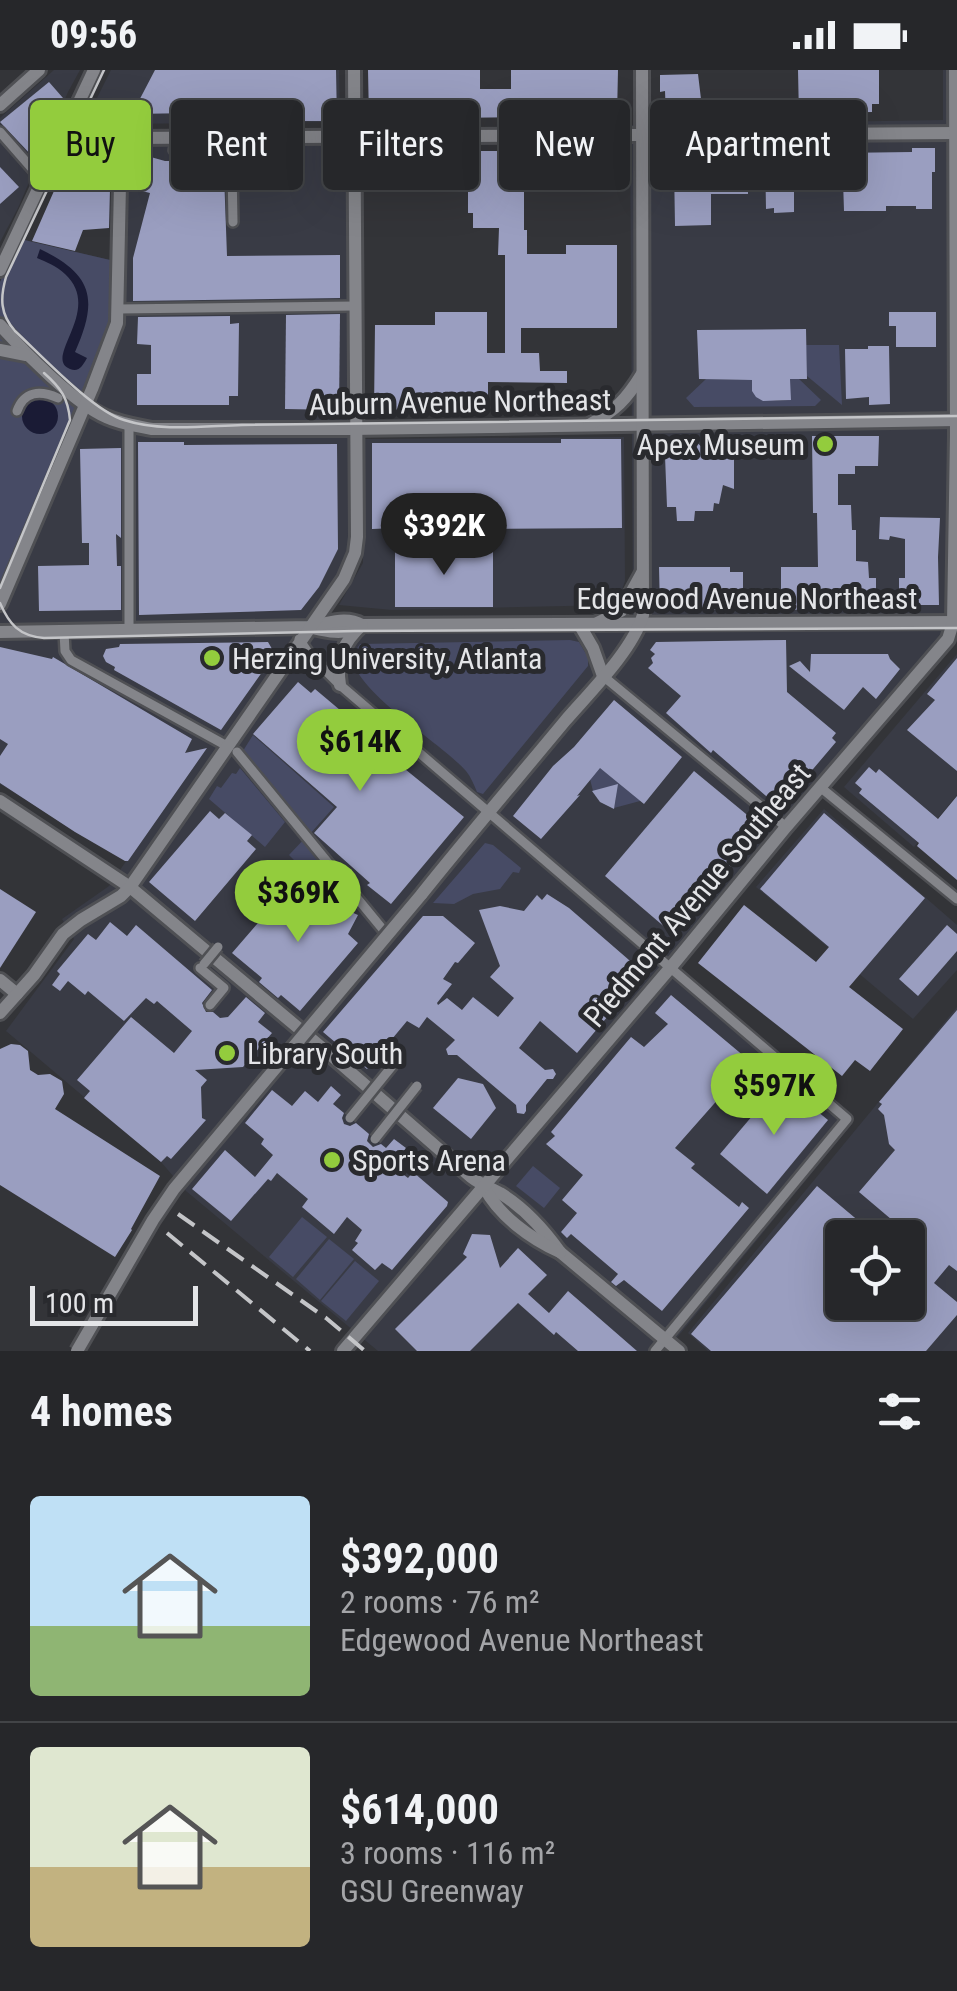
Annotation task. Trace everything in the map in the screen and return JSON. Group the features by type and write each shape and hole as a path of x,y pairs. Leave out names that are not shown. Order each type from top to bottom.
{"main road":[{"path":"0,105 39,70"},
{"path":"80,100 94,70"},
{"path":"354,70 354,100"},
{"path":"77,1351 174,1188 638,631 644,610 642,70"},
{"name":"Piedmont Avenue Southeast","path":"343,1351 948,640 956,623 955,70"},
{"path":"479,136 956,133"},
{"path":"151,138 323,136"},
{"path":"0,270 37,190"},
{"path":"0,604 113,338 119,309 120,190"},
{"path":"0,1013 63,934 130,887 232,749 344,580 356,537 354,190"},
{"name":"Auburn Avenue Northeast","path":"0,324 85,404 106,417 152,428 956,420"},
{"path":"0,350 33,358"},
{"path":"588,425 621,404 643,372"},
{"path":"594,624 620,611 644,567"},
{"name":"Edgewood Avenue Northeast","path":"0,632 310,627 334,621 354,621 362,626 956,623"},
{"path":"579,624 603,676"},
{"path":"340,685 343,648 362,626"},
{"path":"0,801 130,887 484,1187 494,1204 540,1243 560,1252 660,1346 679,1351"},
{"path":"0,980 17,994"}],"street":[{"path":"0,132 30,166"},
{"path":"232,190 233,222"},
{"path":"119,309 355,306"},
{"path":"16,412 19,404 32,394 48,393 58,398"},
{"path":"129,425 129,630"},
{"path":"294,627 310,655 340,685 847,1119 660,1346"},
{"path":"64,632 65,651 72,660 232,749 385,932"},
{"path":"603,676 786,827"},
{"path":"820,787 957,899"},
{"path":"210,1005 224,988 201,968 218,947"},
{"path":"350,1118 394,1065"},
{"path":"376,1139 418,1086"}],"shaded area":[{"path":"54,70 80,70 65,100 30,100 30,180 0,242 0,118"},
{"path":"111,70 339,70 340,100 323,100 323,122 303,122 303,100 171,100 171,123 151,124 151,100 96,100"},
{"path":"943,70 957,70 957,616 671,973 852,1124 666,1351 378,1351 186,1191 161,1162 6,1031 74,939 62,919 109,886 153,822 83,835 0,784 0,282 20,239 123,263 123,190 151,190 151,139 171,138 171,190 303,190 303,137 323,136 323,190 358,190 356,540 314,616 633,615 630,125 650,125 650,190 866,190 866,121 943,120"},
{"path":"20,239 123,263 114,328 0,583 0,282"},
{"path":"40,249 71,269 86,291 87,318 75,352 87,358 76,370 63,363 76,317 75,288 62,271 37,258"},
{"path":"806,345 839,345 842,405 807,376"},
{"path":"706,379 752,380 759,397 776,401 790,400 790,379 799,379 821,400 815,406 694,407 686,398"},
{"path":"40,398 53,403 58,416 53,429 40,434 27,429 22,416 27,403"},
{"path":"624,437 625,581 612,605 392,610 339,605 363,563 362,439"},
{"path":"579,642 588,657 588,666 483,794 477,792 468,773 369,687 351,657 360,644"},
{"path":"957,654 957,795 914,847 844,787"},
{"path":"253,735 334,807 309,835 241,754"},
{"path":"598,766 640,801 614,808 616,797 593,791 590,779"},
{"path":"240,768 285,822 265,847 209,799 217,786 221,788"},
{"path":"824,809 957,925 957,970 913,1019 756,887"},
{"path":"306,837 350,891 346,901 330,893 326,901 298,893 307,882 300,875 303,869 289,855"},
{"path":"485,843 521,868 519,873 513,872 500,889 473,894 454,904 433,903"},
{"path":"957,1007 957,1351 708,1351 688,1333"},
{"path":"533,1166 560,1188 544,1208 516,1186"},
{"path":"302,1217 327,1237 293,1277 269,1257"},
{"path":"329,1239 354,1259 320,1300 296,1279"},
{"path":"355,1261 379,1281 346,1321 321,1301"}],"building":[{"path":"155,70 336,70 337,100 323,100 323,121 303,121 303,100 171,100 171,113 151,114 151,100 139,100"},
{"path":"368,70 480,70 480,89 511,89 511,70 618,70 617,100 499,100 499,117 479,118 479,100 369,100"},
{"path":"798,70 879,70 879,104 872,104 872,112 866,112 866,100 799,100"},
{"path":"698,74 701,99 719,100 665,100 665,91 660,92 660,75"},
{"path":"49,82 63,98 30,100 30,154 0,122"},
{"path":"912,148 935,148 932,209 886,206 886,211 844,211 843,190 866,190 866,153 912,152"},
{"path":"479,151 499,151 499,190 524,190 527,254 566,254 566,245 617,245 617,328 521,328 521,353 539,353 540,371 567,371 567,383 488,382 488,408 374,410 375,325 435,325 435,312 487,312 487,353 505,353 505,255 498,255 499,228 473,228 473,213 468,213 468,190 479,190"},
{"path":"151,157 171,161 171,190 225,190 227,256 340,255 340,298 133,301 133,258 150,193 138,190 151,190"},
{"path":"0,167 19,187 0,204"},
{"path":"54,190 110,190 109,228 83,230 75,251 32,241"},
{"path":"674,190 748,190 748,194 711,194 711,225 675,226"},
{"path":"766,190 794,190 794,212 774,213 774,208 766,209"},
{"path":"889,312 936,312 936,347 896,347 896,326 889,326"},
{"path":"340,314 339,410 285,409 286,315"},
{"path":"230,316 230,324 239,323 238,396 229,396 229,405 137,405 137,374 151,374 151,345 137,344 138,317"},
{"path":"806,329 807,379 790,379 791,400 763,401 752,391 752,380 699,379 697,330"},
{"path":"889,346 890,404 869,405 869,397 846,399 845,349"},
{"path":"734,436 734,489 723,485 719,504 714,503 713,511 695,511 694,521 677,521 676,507 667,507 665,456 672,444 693,439 704,449"},
{"path":"812,436 879,436 878,466 855,466 855,474 838,474 838,505 851,505 856,561 868,562 869,578 876,578 876,603 871,608 781,610 781,567 818,567"},
{"path":"561,439 621,439 622,528 489,529 450,517 450,524 434,524 435,518 397,528 372,529 372,443 561,443"},
{"path":"138,442 337,444 338,549 319,587 301,610 139,615"},
{"path":"121,448 121,538 116,534 121,610 39,611 38,566 89,565 89,543 82,543 80,449"},
{"path":"880,517 940,518 939,605 899,605 899,578 905,578 905,539 879,539"},
{"path":"493,549 493,607 395,607 395,550"},
{"path":"659,567 730,567 730,572 743,572 743,610 660,610"},
{"path":"786,640 787,692 836,733 832,738 836,742 780,808 666,713 681,696 648,668 655,654 650,650 656,642"},
{"path":"268,642 275,654 221,730 114,670 103,656 106,649 120,644"},
{"path":"0,647 53,657 192,739 185,753 207,748 128,861 0,783 0,756 8,744 0,739"},
{"path":"811,654 888,654 900,669 876,699 863,687 844,710 789,666 800,661 810,672"},
{"path":"957,658 957,771 907,730 935,700 927,694"},
{"path":"298,682 311,693 315,689 353,721 347,729 349,749 345,754 367,772 384,752 464,817 391,904 314,833 337,807 253,734"},
{"path":"614,700 682,757 644,804 600,768 541,839 513,816"},
{"path":"869,767 876,773 879,769 938,819 957,796 957,880 859,793 862,789 855,783"},
{"path":"694,771 763,828 674,935 605,876"},
{"path":"618,784 614,809 600,802 592,791"},
{"path":"210,811 219,819 225,813 252,835 247,841 256,849 195,921 149,882"},
{"path":"824,813 925,898 849,987 903,1029 870,1071 855,1060 842,1076 698,963 744,905 816,962 829,947 760,889"},
{"path":"290,886 303,897 313,887 326,901 358,915 348,934 358,943 300,1011 259,982 262,978 232,953"},
{"path":"0,889 36,912 0,968"},
{"path":"547,894 569,908 644,973 577,1053 540,1021 519,1048 545,1070 553,1069 556,1074 526,1105 524,1114 517,1113 516,1105 457,1055 448,1055 446,1049 455,1040 427,1017 419,1028 407,1021 367,1069 323,1032 423,916 443,916 475,943 443,979 452,984 438,1005 447,998 462,1010 473,997 498,1017 514,998 490,977 500,966 479,910 500,906 524,911 537,895 542,900"},
{"path":"110,922 127,936 136,925 212,990 202,1003 206,1012 228,1017 246,997 265,1013 258,1022 272,1033 243,1067 195,1070 207,1080 201,1087 202,1118 206,1120 171,1159 167,1156 161,1162 84,1098 90,1091 77,1080 131,1017 174,1053 192,1031 157,1001 154,1004 146,998 124,1021 88,991 85,995 68,981 60,991 52,985 60,974 57,971 88,934 96,940"},
{"path":"947,925 957,934 957,951 918,996 899,979"},
{"path":"671,995 751,1062 675,1148 695,1164 691,1168 739,1207 742,1202 749,1208 662,1311 624,1280 616,1286 611,1282 618,1274 571,1234 567,1238 561,1232 577,1213 562,1200 583,1175 546,1144 555,1136 551,1132 631,1037 644,1047 668,1024 655,1013"},
{"path":"957,1010 957,1271 949,1265 934,1283 957,1302 957,1315 926,1351 711,1351 691,1334 817,1186 858,1220 825,1220 825,1320 925,1320 925,1220 892,1220 859,1192 895,1150 889,1144 879,1102"},
{"path":"11,1044 28,1051 30,1070 62,1081 64,1094 55,1109 160,1176 115,1257 0,1185 0,1049"},
{"path":"458,1078 483,1084 496,1108 471,1139 433,1108"},
{"path":"781,1082 828,1120 767,1194 720,1154"},
{"path":"331,1086 341,1095 333,1104 344,1113 344,1124 356,1123 369,1134 367,1141 373,1147 381,1144 386,1148 394,1139 406,1148 392,1166 408,1178 413,1172 448,1202 392,1270 382,1263 375,1270 352,1250 362,1230 347,1217 334,1234 302,1207 308,1199 277,1173 231,1221 192,1189 225,1150 255,1177 273,1155 261,1144 264,1139 245,1123 272,1090 292,1106 305,1091 318,1102"},
{"path":"472,1234 490,1235 500,1268 518,1248 547,1275 528,1294 549,1313 568,1291 637,1351 578,1351 518,1303 470,1351 417,1351 395,1329 467,1257 463,1254"}],"tram line":[{"path":"104,70 6,277 3,306 15,331 111,415 153,426 183,427 957,416"},
{"path":"0,588 70,420 63,394 44,373"},
{"path":"0,603 16,628 44,638 355,631 957,628"}],"railway":[{"path":"178,1214 326,1318 365,1351"},
{"path":"167,1233 310,1351"}],"place":[{"name":"Apex Museum","path":"825,444"},
{"name":"Herzing University, Atlanta","path":"212,658"},
{"name":"Library South","path":"227,1053"},
{"name":"Sports Arena","path":"332,1160"}]}
